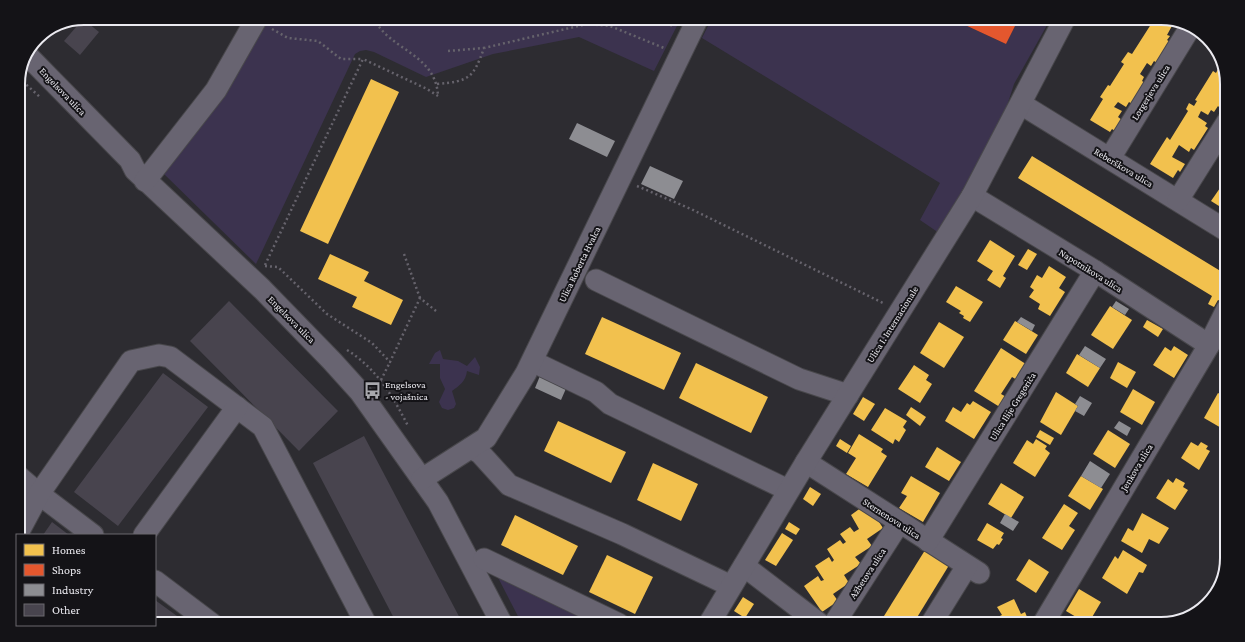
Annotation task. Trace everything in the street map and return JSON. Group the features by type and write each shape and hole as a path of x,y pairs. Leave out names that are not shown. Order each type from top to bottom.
{"street":[{"path":"26,74 124,165 140,175 216,90 262,25"},
{"name":"Ulica Roberta Hvalca","path":"422,479 486,438 526,373 695,25"},
{"name":"Ulica I. Internacionale","path":"713,617 788,490 972,196 1021,104 1035,72 1061,25"},
{"name":"Lorgerjeva ulica","path":"1110,158 1188,31"},
{"name":"Engelsova ulica","path":"31,59 130,160 140,175 262,289 360,392 422,479 447,518 498,617"},
{"name":"Reberškova ulica","path":"1021,104 1220,227"},
{"path":"1178,200 1220,133"},
{"name":"Napotnikova ulica","path":"972,196 1095,271 1209,345"},
{"name":"Ulica Ilije Gregoriča","path":"928,541 1095,271"},
{"path":"596,280 799,379 848,395"},
{"name":"Jenkova ulica","path":"1047,617 1209,345 1220,323"},
{"path":"25,520 39,494 131,361 159,355 170,357 263,427 362,617"},
{"path":"542,366 596,392 610,404 788,490"},
{"path":"145,534 237,407"},
{"path":"471,448 480,453 509,485 616,531 731,586"},
{"name":"Sternenova ulica","path":"806,462 973,569 936,617"},
{"path":"25,482 92,534"},
{"name":"Ažbetova ulica","path":"839,617 900,523"},
{"path":"484,559 604,617"},
{"path":"744,566 811,617"},
{"path":"156,582 203,617"}],"path":[{"path":"266,25 288,38 318,42 341,59 363,59 427,89 438,96 437,84 431,73 422,62 390,37 380,25"},
{"path":"448,51 484,48 583,25"},
{"path":"598,25 610,26 680,55"},
{"path":"437,84 465,80 473,72 484,48"},
{"path":"262,270 363,59"},
{"path":"25,83 42,99"},
{"path":"635,186 690,209 900,311"},
{"path":"404,254 420,298 436,310"},
{"path":"265,265 278,267 326,314 372,343 390,362"},
{"path":"381,380 420,298"}],"shaded area":[{"path":"256,25 677,25 654,71 579,37 493,54 426,77 374,52 366,50 360,51 355,54 256,264 164,174"},
{"path":"708,25 965,25 1006,44 1016,25 1047,25 1014,84 997,137 939,233 920,220 940,183 702,38"},
{"path":"440,350 443,359 458,361 467,366 475,357 480,367 479,375 467,371 464,380 452,391 456,404 454,408 448,410 442,408 439,402 445,389 440,378 440,364 429,364 435,353"},
{"path":"492,566 598,617 518,617"}],"building: Homes":[{"path":"1151,25 1172,26 1167,35 1170,36 1167,40 1170,42 1157,63 1154,61 1151,66 1147,63 1140,74 1144,77 1142,81 1145,83 1132,104 1129,102 1126,107 1118,102 1114,107 1122,111 1118,117 1122,120 1115,131 1112,129 1110,132 1090,120 1103,99 1100,97 1108,85 1110,86 1124,64 1121,62 1128,52 1132,54"},
{"path":"1218,69 1220,80 1220,108 1218,106 1214,112 1211,110 1208,115 1201,111 1198,117 1207,123 1205,126 1208,128 1194,150 1191,148 1189,152 1179,145 1172,157 1185,164 1180,172 1178,170 1173,178 1150,164 1167,137 1170,140 1188,111 1186,109 1189,103 1194,106 1197,101 1195,100 1213,71 1216,73"},
{"path":"371,79 399,92 328,244 300,231"},
{"path":"1032,156 1220,271 1220,301 1218,300 1214,307 1208,304 1212,296 1018,178"},
{"path":"1220,188 1220,207 1211,201"},
{"path":"990,240 1015,256 1003,276 1006,278 1000,288 987,280 993,271 977,261"},
{"path":"1028,249 1037,254 1027,270 1018,265"},
{"path":"330,254 369,272 364,281 403,300 391,325 352,307 357,297 318,279"},
{"path":"1049,266 1066,277 1059,288 1065,292 1050,316 1038,309 1040,304 1029,297 1034,290 1030,287 1037,275 1042,278"},
{"path":"956,286 983,302 970,322 963,318 964,316 959,313 961,311 946,302"},
{"path":"1110,306 1132,320 1113,349 1091,335"},
{"path":"602,317 681,353 664,390 585,354"},
{"path":"1147,320 1163,329 1158,337 1143,327"},
{"path":"1015,321 1038,335 1026,354 1003,340"},
{"path":"939,322 964,337 944,368 920,353"},
{"path":"1174,346 1188,355 1174,378 1153,365 1165,347 1171,351"},
{"path":"1001,348 1029,366 1019,381 1012,377 1001,394 1010,399 1003,409 974,391"},
{"path":"1077,354 1100,368 1088,387 1066,373"},
{"path":"1118,362 1136,372 1127,388 1110,378"},
{"path":"696,363 768,397 751,433 679,398"},
{"path":"914,365 929,375 926,380 932,384 920,403 898,389"},
{"path":"1133,389 1155,402 1142,425 1120,412"},
{"path":"1056,392 1078,406 1061,435 1040,422"},
{"path":"1218,393 1220,394 1220,427 1204,418"},
{"path":"863,397 875,404 864,421 853,414"},
{"path":"973,401 991,412 974,439 945,421 953,407 961,412 967,403 970,405"},
{"path":"911,407 926,417 920,426 906,415"},
{"path":"885,408 907,421 903,427 906,430 899,442 895,439 893,444 871,430"},
{"path":"558,421 626,452 611,483 544,451"},
{"path":"1040,430 1054,438 1050,445 1036,437"},
{"path":"1108,430 1130,444 1115,468 1093,454"},
{"path":"859,434 883,449 881,452 887,456 868,487 846,474 856,458 848,453"},
{"path":"840,439 851,446 847,453 836,446"},
{"path":"1036,439 1047,446 1045,449 1050,453 1035,477 1013,463 1027,440 1033,444"},
{"path":"1191,442 1198,446 1201,442 1208,446 1206,449 1210,451 1199,470 1181,458"},
{"path":"937,447 961,462 949,481 925,467"},
{"path":"653,463 698,484 681,521 637,500"},
{"path":"911,476 940,493 923,522 899,508 907,496 901,493"},
{"path":"1081,476 1103,489 1090,510 1068,496"},
{"path":"1176,478 1185,483 1183,487 1188,490 1175,510 1156,498 1168,479 1173,483"},
{"path":"1001,483 1024,497 1011,518 988,504"},
{"path":"810,487 821,494 813,506 803,499"},
{"path":"1064,504 1078,513 1069,526 1075,530 1062,550 1042,538"},
{"path":"862,507 869,507 883,528 867,539 872,546 855,557 861,564 844,575 849,583 833,594 838,601 822,612 804,586 818,576 821,581 824,580 815,566 829,557 832,562 834,560 827,549 840,540 843,544 846,542 840,534 850,527 854,532 859,529 851,515"},
{"path":"1142,513 1169,528 1159,544 1149,539 1142,553 1121,541 1128,528 1133,531"},
{"path":"515,515 578,546 563,575 501,545"},
{"path":"789,522 800,529 796,535 785,529"},
{"path":"987,523 1004,533 1001,538 1003,539 999,545 997,544 993,549 977,540"},
{"path":"782,533 793,540 776,566 765,560"},
{"path":"927,547 951,562 917,617 883,617"},
{"path":"1123,550 1147,565 1143,573 1139,572 1127,594 1102,578 1115,556 1118,559"},
{"path":"607,555 653,577 635,614 589,592"},
{"path":"1029,559 1049,572 1036,593 1016,580"},
{"path":"1079,589 1101,602 1092,617 1076,617 1066,611"},
{"path":"743,597 754,604 746,617 734,611"},
{"path":"1014,599 1021,614 1025,612 1027,617 998,617 1002,615 997,607"}],"building: Shops":[{"path":"965,25 1016,25 1006,44"}],"building: Industry":[{"path":"577,123 615,141 607,157 569,139"},
{"path":"650,166 683,181 674,199 641,184"},
{"path":"1116,301 1129,309 1125,315 1112,307"},
{"path":"1021,317 1035,325 1032,331 1017,322"},
{"path":"1085,346 1106,359 1100,368 1079,355"},
{"path":"542,371 568,384 561,400 535,388"},
{"path":"1080,396 1092,403 1084,416 1075,411 1078,406 1075,404"},
{"path":"1119,421 1131,428 1127,436 1114,428"},
{"path":"1090,461 1110,474 1101,488 1081,476"},
{"path":"1005,514 1019,522 1013,531 1000,523"}],"building: Other":[{"path":"90,25 99,32 80,55 64,41 77,26"},
{"path":"229,301 338,411 299,451 190,341"},
{"path":"163,373 208,407 118,526 74,492"},
{"path":"364,436 459,617 393,617 313,463"},
{"path":"52,522 68,534 44,534"},
{"path":"156,601 178,617 156,617"}],"place":[{"name":"Engelsova - vojašnica","path":"372,390"}]}
